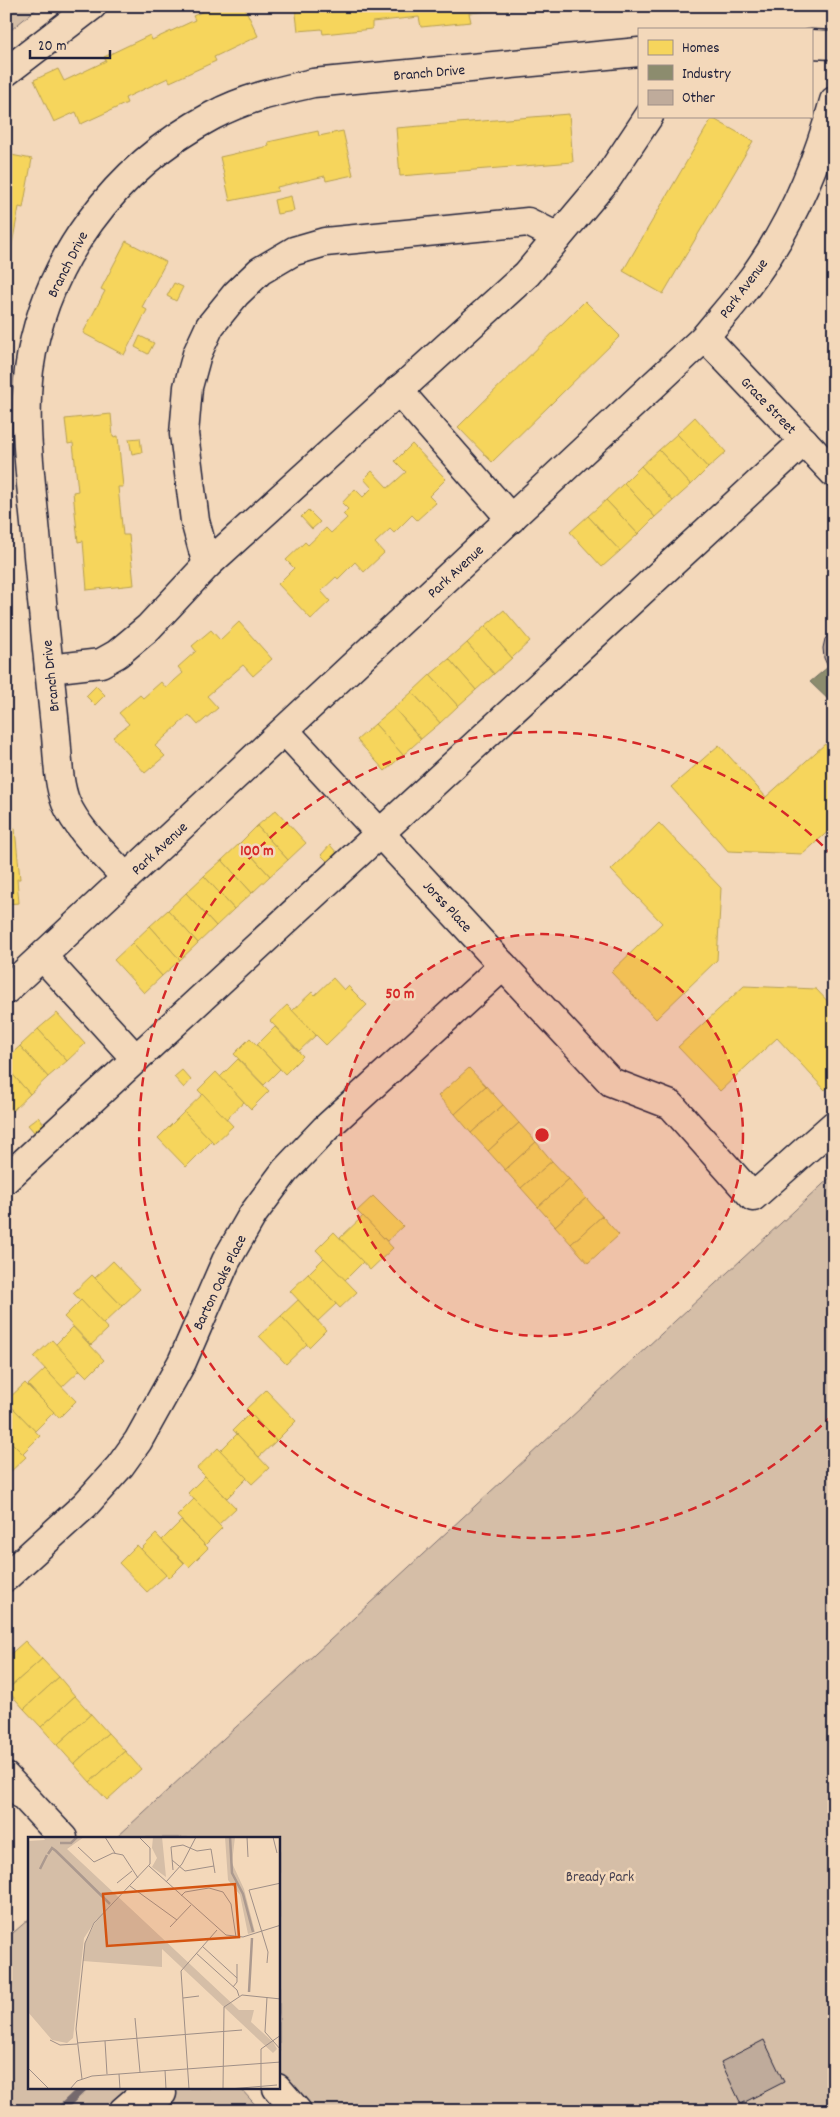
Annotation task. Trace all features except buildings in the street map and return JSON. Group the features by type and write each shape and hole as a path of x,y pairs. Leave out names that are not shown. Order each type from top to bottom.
{"street":[{"path":"6,72 92,6"},
{"path":"812,44 834,45"},
{"name":"Branch Drive","path":"126,878 77,823 66,801 61,779 29,464 26,417 29,369 39,324 56,278 83,230 104,201 135,169 172,140 214,115 260,96 304,85 638,52"},
{"name":"Park Avenue","path":"6,990 705,337 740,295 773,248 800,197 823,139 834,102"},
{"path":"49,669 101,663 118,654 148,628 207,565 527,274 607,179 648,118"},
{"path":"207,565 195,521 184,434 188,388 197,354 210,326 242,288 260,271 294,251 325,242 528,222 558,237"},
{"name":"Grace Street","path":"705,337 834,473"},
{"path":"398,390 511,519"},
{"path":"6,1178 381,834 804,441"},
{"name":"Jorss Place","path":"285,731 611,1082 671,1105 753,1197 834,1125"},
{"path":"42,956 136,1059"},
{"name":"Barton Oaks Place","path":"6,1577 85,1504 120,1466 138,1441 182,1362 226,1261 253,1214 285,1171 325,1129 503,966"},
{"path":"6,1777 63,1837"},
{"path":"279,2090 297,2111"},
{"path":"123,2111 146,2091 162,2093"}],"green space":[{"path":"6,6 40,6 6,34"},
{"name":"Bready Park","path":"834,1174 834,2111 298,2111 280,2089 280,1837 117,1837"},
{"path":"28,1920 28,2090 242,2090 261,2111 6,2111 6,1939"}],"waterway":[{"path":"59,2111 81,2090"}]}
